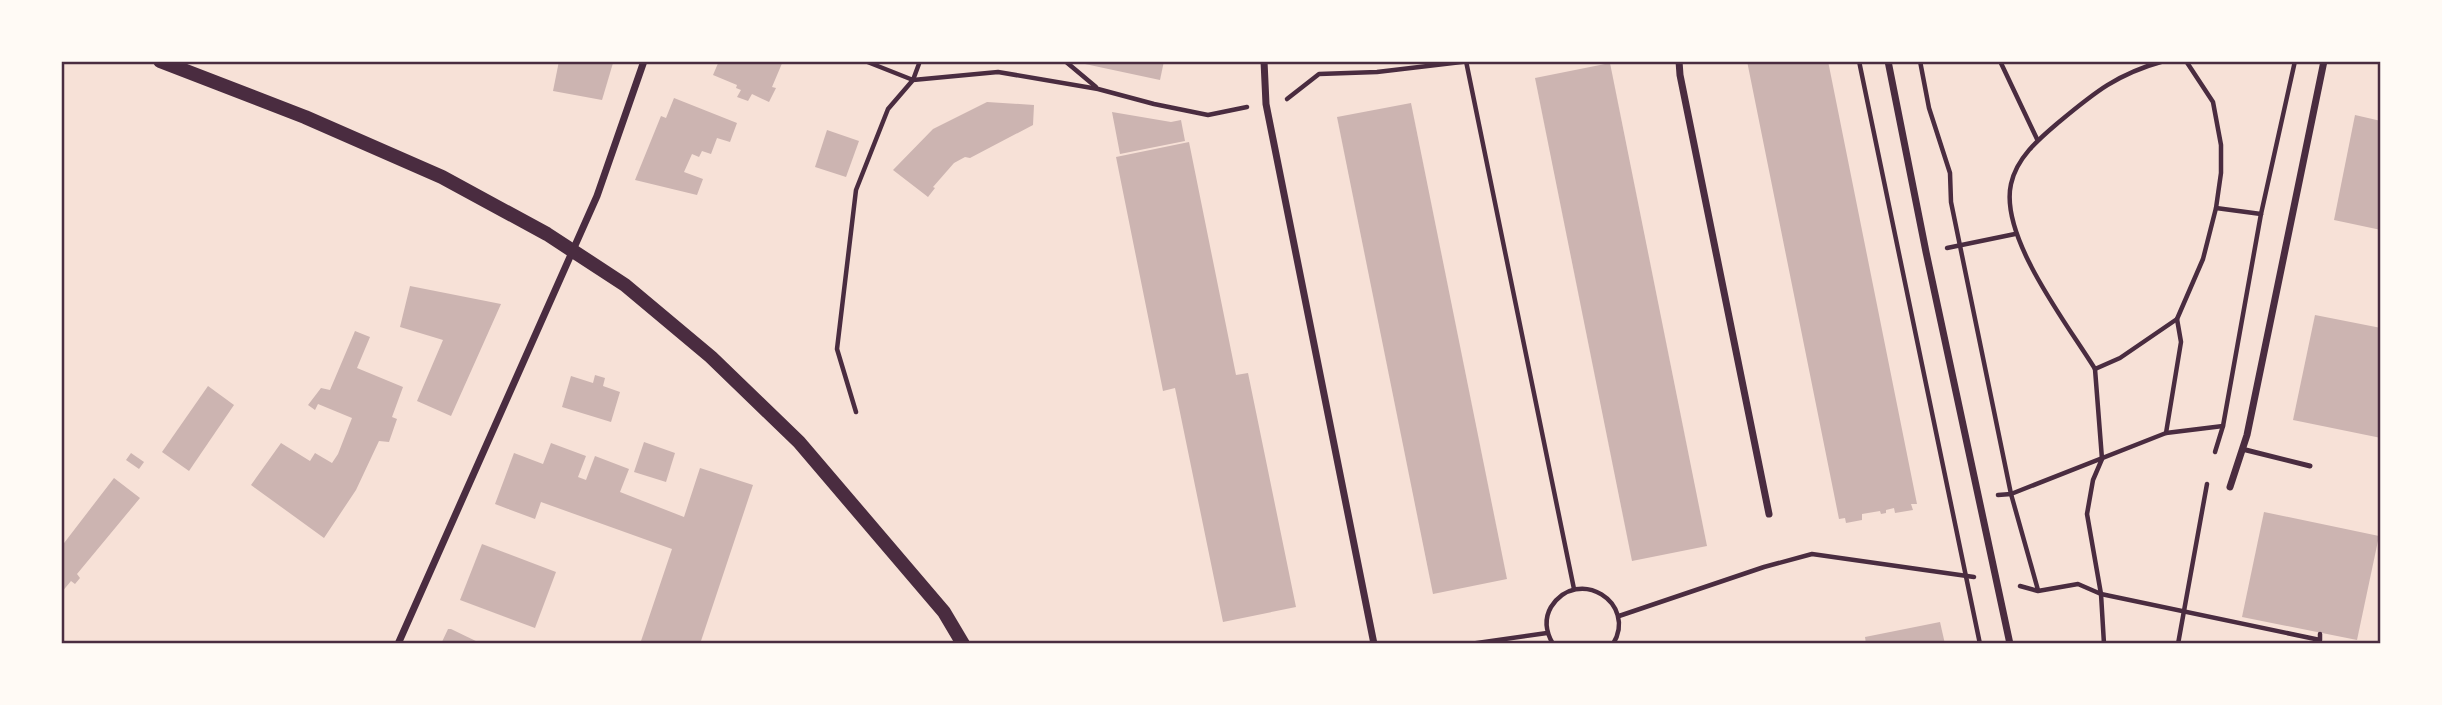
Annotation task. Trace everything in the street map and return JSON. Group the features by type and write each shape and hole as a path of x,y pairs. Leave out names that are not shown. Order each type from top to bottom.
{"main road":[{"path":"160,61 405,159 501,208 573,250 625,285 711,357 799,442 944,612 963,644"}],"street":[{"path":"398,644 597,196 644,61"},
{"path":"1264,61 1266,104 1374,644"},
{"path":"1679,61 1679,75 1769,514"},
{"path":"1888,61 2010,644"},
{"path":"2230,487 2242,449 2324,61"}],"lane":[{"path":"2242,449 2310,466"}],"path":[{"path":"865,61 913,80 998,72 1098,89 1208,115 1248,107"},
{"path":"856,412 837,349 856,190 888,109 913,80 920,61"},
{"path":"1065,61 1098,89"},
{"path":"1859,61 1980,644"},
{"path":"1920,61 1929,108 1950,173 1951,202 1962,245 2011,494 2038,591"},
{"path":"2000,61 2038,140"},
{"path":"2104,644 2101,594 2087,514 2093,480 2102,459 2095,369 2055,309 2015,234 2010,210 2010,186 2024,156 2038,140 2111,81 2164,61"},
{"path":"2166,433 2181,342 2178,319 2203,260 2216,208 2221,173 2221,145 2213,102 2186,61"},
{"path":"2212,463 2223,426 2261,214 2295,61"},
{"path":"1286,99 1318,74 1377,72 1467,62 1574,589"},
{"path":"2216,208 2261,214"},
{"path":"1926,251 2015,234"},
{"path":"2095,369 2120,358 2178,319"},
{"path":"1980,498 2011,494 2166,433 2223,426"},
{"path":"2178,644 2209,475"},
{"path":"1619,616 1764,567 1812,555 1997,579 2038,591 2078,584 2101,594 2183,612 2320,640 2320,634"},
{"path":"1553,644 1547,633 1547,614 1558,598 1574,589 1594,589 1610,599 1619,616 1618,636 1613,644"},
{"path":"1471,644 1547,633"}],"building":[{"path":"559,61 613,63 602,100 553,91"},
{"path":"719,61 783,61 772,87 776,88 769,102 752,94 748,101 737,97 741,90 736,88 737,85 713,75"},
{"path":"1086,61 1164,61 1160,80 1085,64"},
{"path":"1747,61 1828,61 1917,504 1911,504 1913,510 1895,513 1894,508 1881,514 1880,511 1862,514 1862,520 1846,523 1845,518 1839,519"},
{"path":"1610,63 1707,546 1632,561 1535,78"},
{"path":"674,98 737,123 730,142 717,138 711,154 702,151 699,157 692,154 684,172 703,179 697,195 635,180 661,116 666,118"},
{"path":"987,102 1034,105 1033,125 970,158 965,157 954,163 933,187 935,188 928,197 893,170 933,129"},
{"path":"1411,103 1507,579 1433,594 1337,117"},
{"path":"1112,112 1171,122 1181,120 1185,141 1120,154"},
{"path":"2355,115 2381,121 2381,230 2334,220"},
{"path":"827,130 859,141 846,177 815,167"},
{"path":"1189,142 1236,375 1248,373 1296,607 1223,622 1175,388 1163,391 1116,157"},
{"path":"410,286 501,304 451,416 417,401 443,340 400,327"},
{"path":"2315,315 2381,328 2381,438 2293,420"},
{"path":"355,331 370,337 357,368 403,387 392,417 397,419 389,442 379,441 356,490 324,538 251,485 281,443 310,461 315,453 332,463 352,418 318,404 315,410 308,405 321,388 330,390"},
{"path":"595,375 605,378 603,386 620,392 611,422 562,407 571,376 593,383"},
{"path":"208,386 234,405 189,471 162,452"},
{"path":"644,442 675,453 666,482 634,472"},
{"path":"551,443 586,456 578,477 586,480 595,456 629,469 620,492 684,517 700,468 753,485 700,644 640,644 672,549 541,502 535,519 495,504 514,453 543,464"},
{"path":"131,453 144,462 139,469 126,460"},
{"path":"114,478 140,498 77,574 80,578 75,584 71,581 61,593 61,547"},
{"path":"2264,512 2379,536 2357,640 2242,617"},
{"path":"482,544 556,572 535,628 460,600"},
{"path":"1940,622 1945,644 1866,644 1865,637"},
{"path":"448,629 451,629 482,644 441,644"}]}
